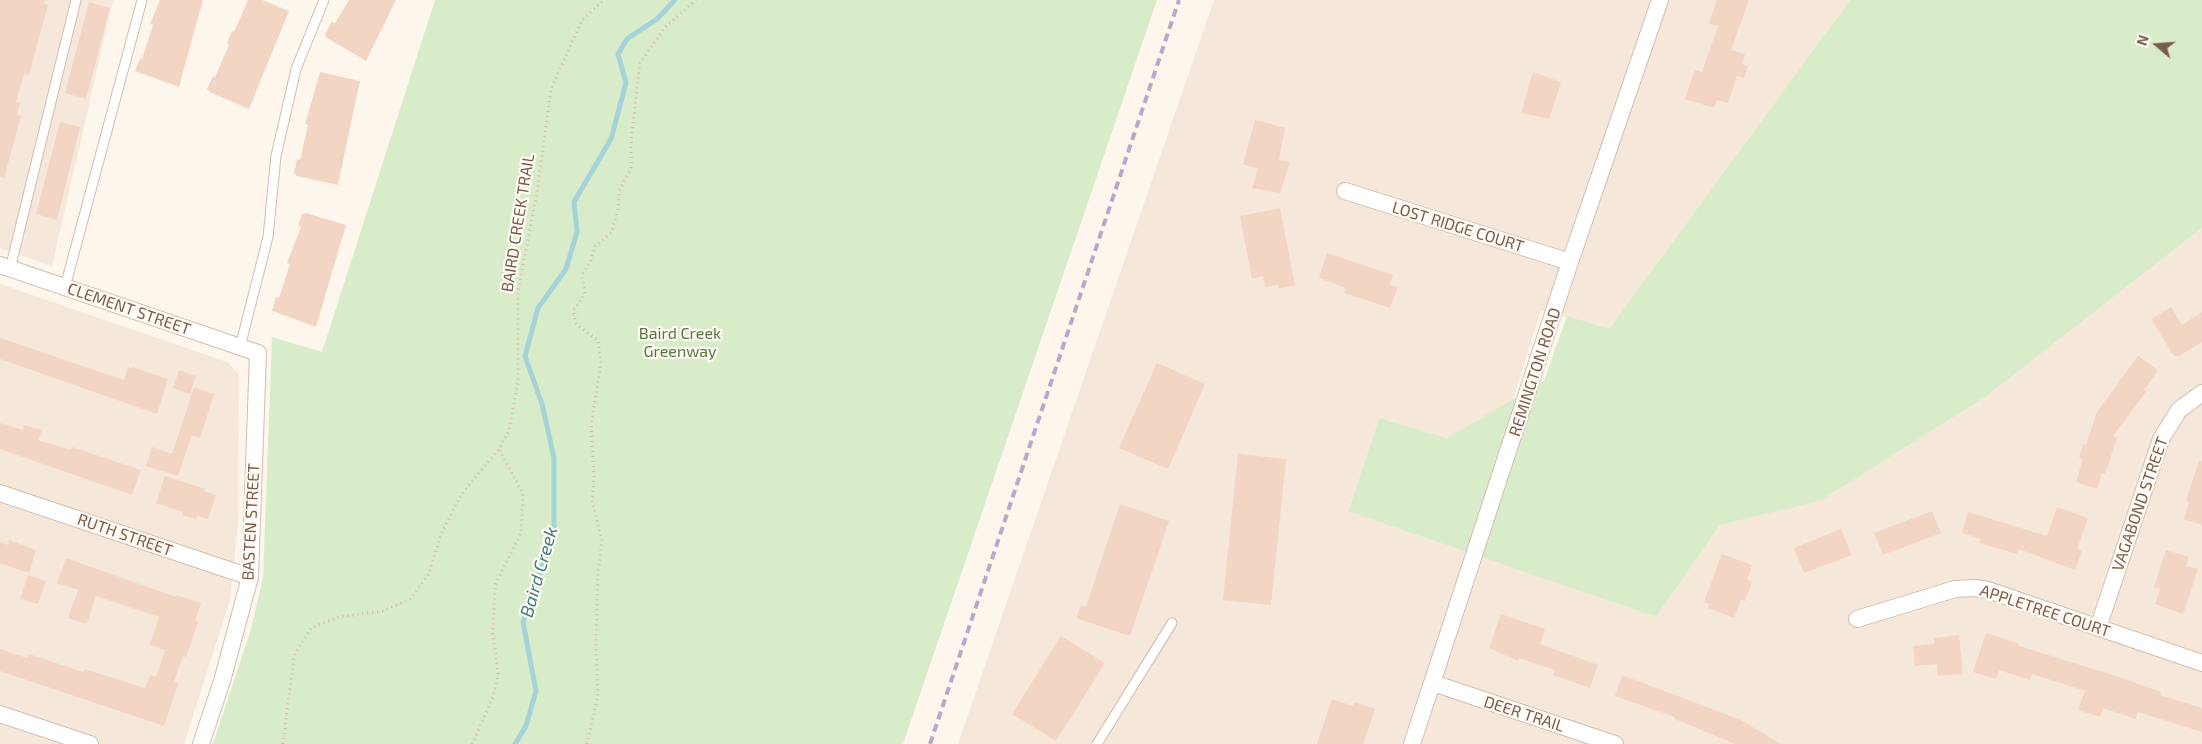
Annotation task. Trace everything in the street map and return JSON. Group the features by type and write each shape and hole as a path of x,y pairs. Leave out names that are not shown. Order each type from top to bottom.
{"street":[{"name":"REMINGTON ROAD","path":"1412,744 1570,262 1660,0"},
{"name":"LOST RIDGE COURT","path":"1345,191 1570,262"},
{"name":"CLEMENT STREET","path":"5,267 258,353"},
{"name":"BASTEN STREET","path":"201,744 222,681 250,577 258,353"},
{"name":"VAGABOND STREET","path":"2098,628 2161,439 2179,410 2202,393"},
{"name":"RUTH STREET","path":"0,493 250,577"},
{"name":"APPLETREE COURT","path":"1857,618 1955,589 1974,588 1988,590 2202,664"},
{"name":"DEER TRAIL","path":"1433,683 1615,744"},
{"path":"0,714 90,744"}],"lane":[{"path":"5,267 76,0"},
{"path":"65,287 142,0"},
{"path":"240,347 268,237 276,156 296,69 324,0"},
{"path":"1097,744 1172,623"}],"path":[{"name":"BAIRD CREEK TRAIL","path":"283,744 294,656 311,628 339,617 383,610 410,599 430,574 441,534 461,495 499,449 508,431 518,381 518,292 537,192 551,88 582,20 604,0"},
{"path":"587,744 598,696 598,571 602,541 592,500 594,475 591,424 601,364 598,340 577,325 573,311 585,294 582,275 591,260 595,246 611,233 618,210 619,191 631,168 631,142 640,64 665,27 696,0"},
{"path":"472,744 493,697 498,674 494,634 495,585 521,533 523,494 499,449"}],"shaded area":[{"path":"0,0 113,0 52,266 0,248"},
{"path":"1214,0 1850,0 1609,329 1541,310 1513,400 1447,438 1379,418 1348,510 1656,617 1720,525 1820,501 1984,398 2202,228 2202,744 958,744"},
{"path":"0,284 227,362 239,374 238,524 230,600 184,744 0,744"}],"green space":[{"name":"Baird Creek Greenway","path":"435,0 1157,0 903,744 213,744 251,629 263,578 272,337 322,352"},
{"path":"1850,0 2202,0 2202,228 1984,398 1820,501 1720,525 1656,617 1348,511 1379,418 1447,438 1544,381 1567,316 1609,329"}],"building":[{"path":"0,0 45,0 44,4 48,5 29,75 24,74 16,102 20,103 17,115 21,116 4,178 0,177"},
{"path":"160,0 203,0 179,87 135,71 140,58 142,59 153,25 150,24"},
{"path":"248,0 262,0 289,11 249,109 209,92 207,89 213,76 215,77 229,45 227,43 232,31 234,32"},
{"path":"349,0 396,0 366,61 327,38 325,34 332,22 335,23"},
{"path":"1717,0 1749,0 1731,50 1745,54 1742,64 1748,66 1744,78 1737,76 1728,103 1717,100 1714,108 1685,99 1695,70 1702,72 1718,26 1709,23"},
{"path":"89,2 110,8 86,99 65,93"},
{"path":"320,72 360,81 338,185 297,176 294,173 297,159 300,160 308,125 305,124"},
{"path":"1533,72 1561,82 1549,119 1521,113"},
{"path":"1255,120 1285,128 1279,160 1290,162 1280,193 1252,188 1258,169 1243,164"},
{"path":"60,122 80,127 57,220 36,214"},
{"path":"1280,208 1295,285 1279,289 1278,285 1265,287 1263,276 1252,279 1240,216"},
{"path":"306,213 346,225 316,327 272,311 276,297 279,298 290,264 287,263 301,227 298,226 302,214"},
{"path":"1327,253 1393,275 1390,285 1398,287 1390,308 1344,293 1346,288 1319,278"},
{"path":"2171,307 2182,325 2202,312 2202,342 2179,356 2174,356 2151,319"},
{"path":"0,338 124,380 128,367 168,379 157,414 0,359"},
{"path":"2138,356 2158,370 2144,390 2146,392 2113,436 2117,438 2105,474 2102,473 2097,489 2076,482 2083,459 2079,457 2083,444 2086,445 2097,412"},
{"path":"1157,363 1205,384 1168,469 1119,448"},
{"path":"179,370 196,376 190,394 173,388"},
{"path":"194,387 214,394 200,438 192,435 178,476 146,466 152,447 172,454"},
{"path":"0,423 23,430 24,425 42,430 38,440 71,450 72,447 141,470 132,495 0,449"},
{"path":"1238,454 1286,459 1271,605 1223,600"},
{"path":"2199,461 2202,461 2202,525 2184,519 2189,502 2186,501"},
{"path":"165,476 205,489 204,491 216,495 208,519 197,516 196,519 182,515 183,512 156,503"},
{"path":"1120,504 1169,521 1130,636 1076,618 1081,605 1086,607"},
{"path":"2057,507 2088,518 2077,549 2082,550 2075,570 2019,549 2017,554 1979,543 1981,539 1962,533 1968,512 2047,536"},
{"path":"1932,511 1941,533 1883,555 1874,533"},
{"path":"1841,529 1852,555 1804,573 1794,548"},
{"path":"9,540 36,550 29,573 0,563 0,542 8,545"},
{"path":"2166,550 2189,557 2186,566 2198,569 2183,614 2155,604 2160,589 2154,587"},
{"path":"1722,554 1752,565 1747,580 1752,582 1745,601 1741,600 1734,618 1708,608 1709,604 1704,602"},
{"path":"66,558 176,597 176,595 201,603 195,621 198,622 186,657 183,656 174,682 178,683 164,726 0,671 0,649 27,658 29,654 83,672 85,669 145,688 150,675 156,677 165,650 150,645 159,617 96,596 87,624 68,618 78,590 57,583"},
{"path":"28,575 46,581 38,604 20,599"},
{"path":"1501,614 1545,629 1540,644 1598,665 1590,688 1553,675 1555,670 1519,658 1518,661 1489,648"},
{"path":"1986,633 2020,644 2019,646 2116,676 2161,692 2160,695 2202,708 2202,732 2138,712 2136,719 2103,708 2100,717 2078,710 2085,691 2032,674 2030,680 1999,670 1996,679 1973,672"},
{"path":"1959,635 1963,674 1938,676 1937,664 1915,666 1913,646 1934,644 1934,638"},
{"path":"1061,636 1105,663 1056,741 1012,714"},
{"path":"1622,675 1741,720 1781,744 1735,744 1675,719 1675,717 1615,696"},
{"path":"1332,699 1353,706 1355,702 1375,709 1363,744 1317,744"}],"waterway":[{"name":"Baird Creek","path":"515,744 526,726 536,691 523,622 554,533 554,458 542,404 525,356 538,308 566,269 577,232 574,202 611,139 626,83 618,54 627,39 657,19 675,0"}],"railway":[{"path":"930,744 1179,0"}]}
